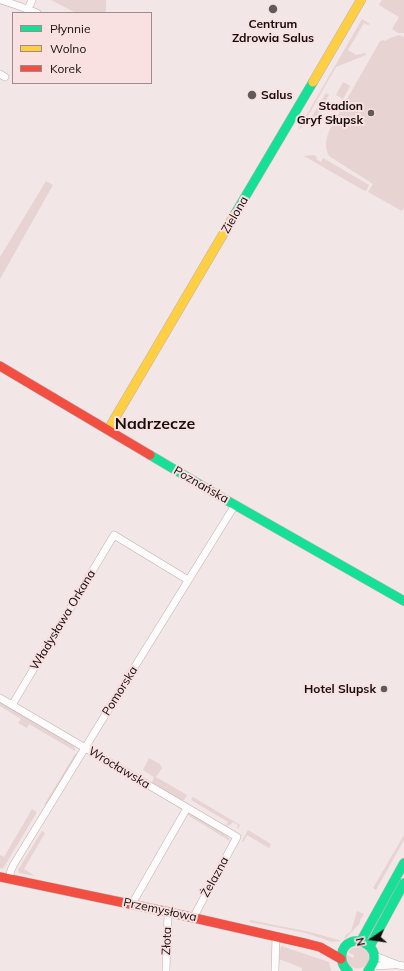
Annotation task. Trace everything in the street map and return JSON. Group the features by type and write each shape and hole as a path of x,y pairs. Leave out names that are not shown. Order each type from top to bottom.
{"street":[{"path":"2,0 35,12"},
{"path":"28,9 32,0"},
{"name":"Zielona","path":"108,430 361,0"},
{"name":"Poznańska","path":"0,366 235,505 404,601"},
{"name":"Pomorska","path":"4,878 11,870 85,747 235,505"},
{"name":"Władysława Orkana","path":"12,705 114,535 188,580"},
{"name":"Wrocławska","path":"0,698 237,837"},
{"path":"132,904 187,808"},
{"name":"Żelazna","path":"193,918 237,837"},
{"path":"361,941 404,863"},
{"name":"Przemysłowa","path":"4,878 132,904 320,947 344,948"},
{"path":"370,946 404,882"},
{"name":"Złota","path":"166,971 168,912"},
{"path":"275,971 276,936"},
{"path":"348,971 343,965 341,955 344,948 356,941 366,943 373,950 375,956 370,969"},
{"name":"Przemysłowa","path":"320,947 341,959"},
{"path":"375,956 401,965"},
{"path":"370,969 401,965"}],"shaded area":[{"path":"51,0 106,0 106,12 74,12"},
{"path":"382,0 404,0 404,33 398,33 392,29 399,17 379,5"},
{"path":"362,19 370,24 368,25 364,23 348,50 356,55 365,53 366,55 336,67 301,128 298,130"},
{"name":"Stadion Gryf Słupsk","path":"399,35 404,37 404,208 402,211 368,192 373,184 329,156 326,146 330,129 380,41 385,41"},
{"path":"343,82 350,86 343,99 336,95"},
{"path":"326,93 329,95 310,128 308,123"},
{"path":"313,155 321,162 323,158 369,185 366,191 304,156"},
{"path":"46,181 53,185 0,279 0,257"},
{"path":"0,702 74,746 75,751 29,724 27,728 18,723 21,719 0,706"},
{"path":"75,754 77,755 48,803 44,805"},
{"path":"149,758 160,764 162,768 156,777 187,795 184,800 173,796 152,783 154,777 143,770"},
{"path":"193,797 240,825 238,829 238,825 233,822 230,825 225,826 228,822 191,800"},
{"path":"32,809 37,812 4,867 2,869 0,868 0,855 4,857"},
{"path":"188,814 192,814 223,832 222,833 229,838 230,841 189,816"},
{"path":"248,830 271,844 269,848 247,835 243,842 242,841"},
{"path":"42,831 45,833 24,869 35,876 19,873 18,870"},
{"path":"404,835 404,840 376,890 373,888"},
{"path":"357,911 364,914 360,920 360,923 344,940 345,936 351,931"},
{"path":"250,920 310,932 342,941 332,942 306,933 250,922"},
{"path":"281,946 329,962 331,971 302,971 302,968 279,959"},
{"path":"361,947 368,952 368,962 361,968 352,967 348,963 347,955 353,958 354,955 348,952 352,948"}],"traffic: fast":[{"path":"235,214 313,82"},
{"path":"150,455 404,601"},
{"path":"361,941 404,863"},
{"path":"370,946 404,883"},
{"path":"348,971 343,964 342,951 347,944 356,941 360,941 368,945 373,952 374,960 368,971"}],"traffic: slow":[{"path":"313,82 361,0"},
{"path":"108,430 235,214"}],"traffic: jam":[{"path":"0,366 150,455"},
{"path":"0,877 168,912 304,943 320,947 341,959"}],"place":[{"name":"Centrum Zdrowia Salus","path":"273,9"},
{"name":"Salus","path":"252,95"},
{"name":"Stadion Gryf Słupsk","path":"371,113"},
{"name":"Hotel Slupsk","path":"384,689"}],"district":[{"name":"Nadrzecze","path":"155,424"}]}
